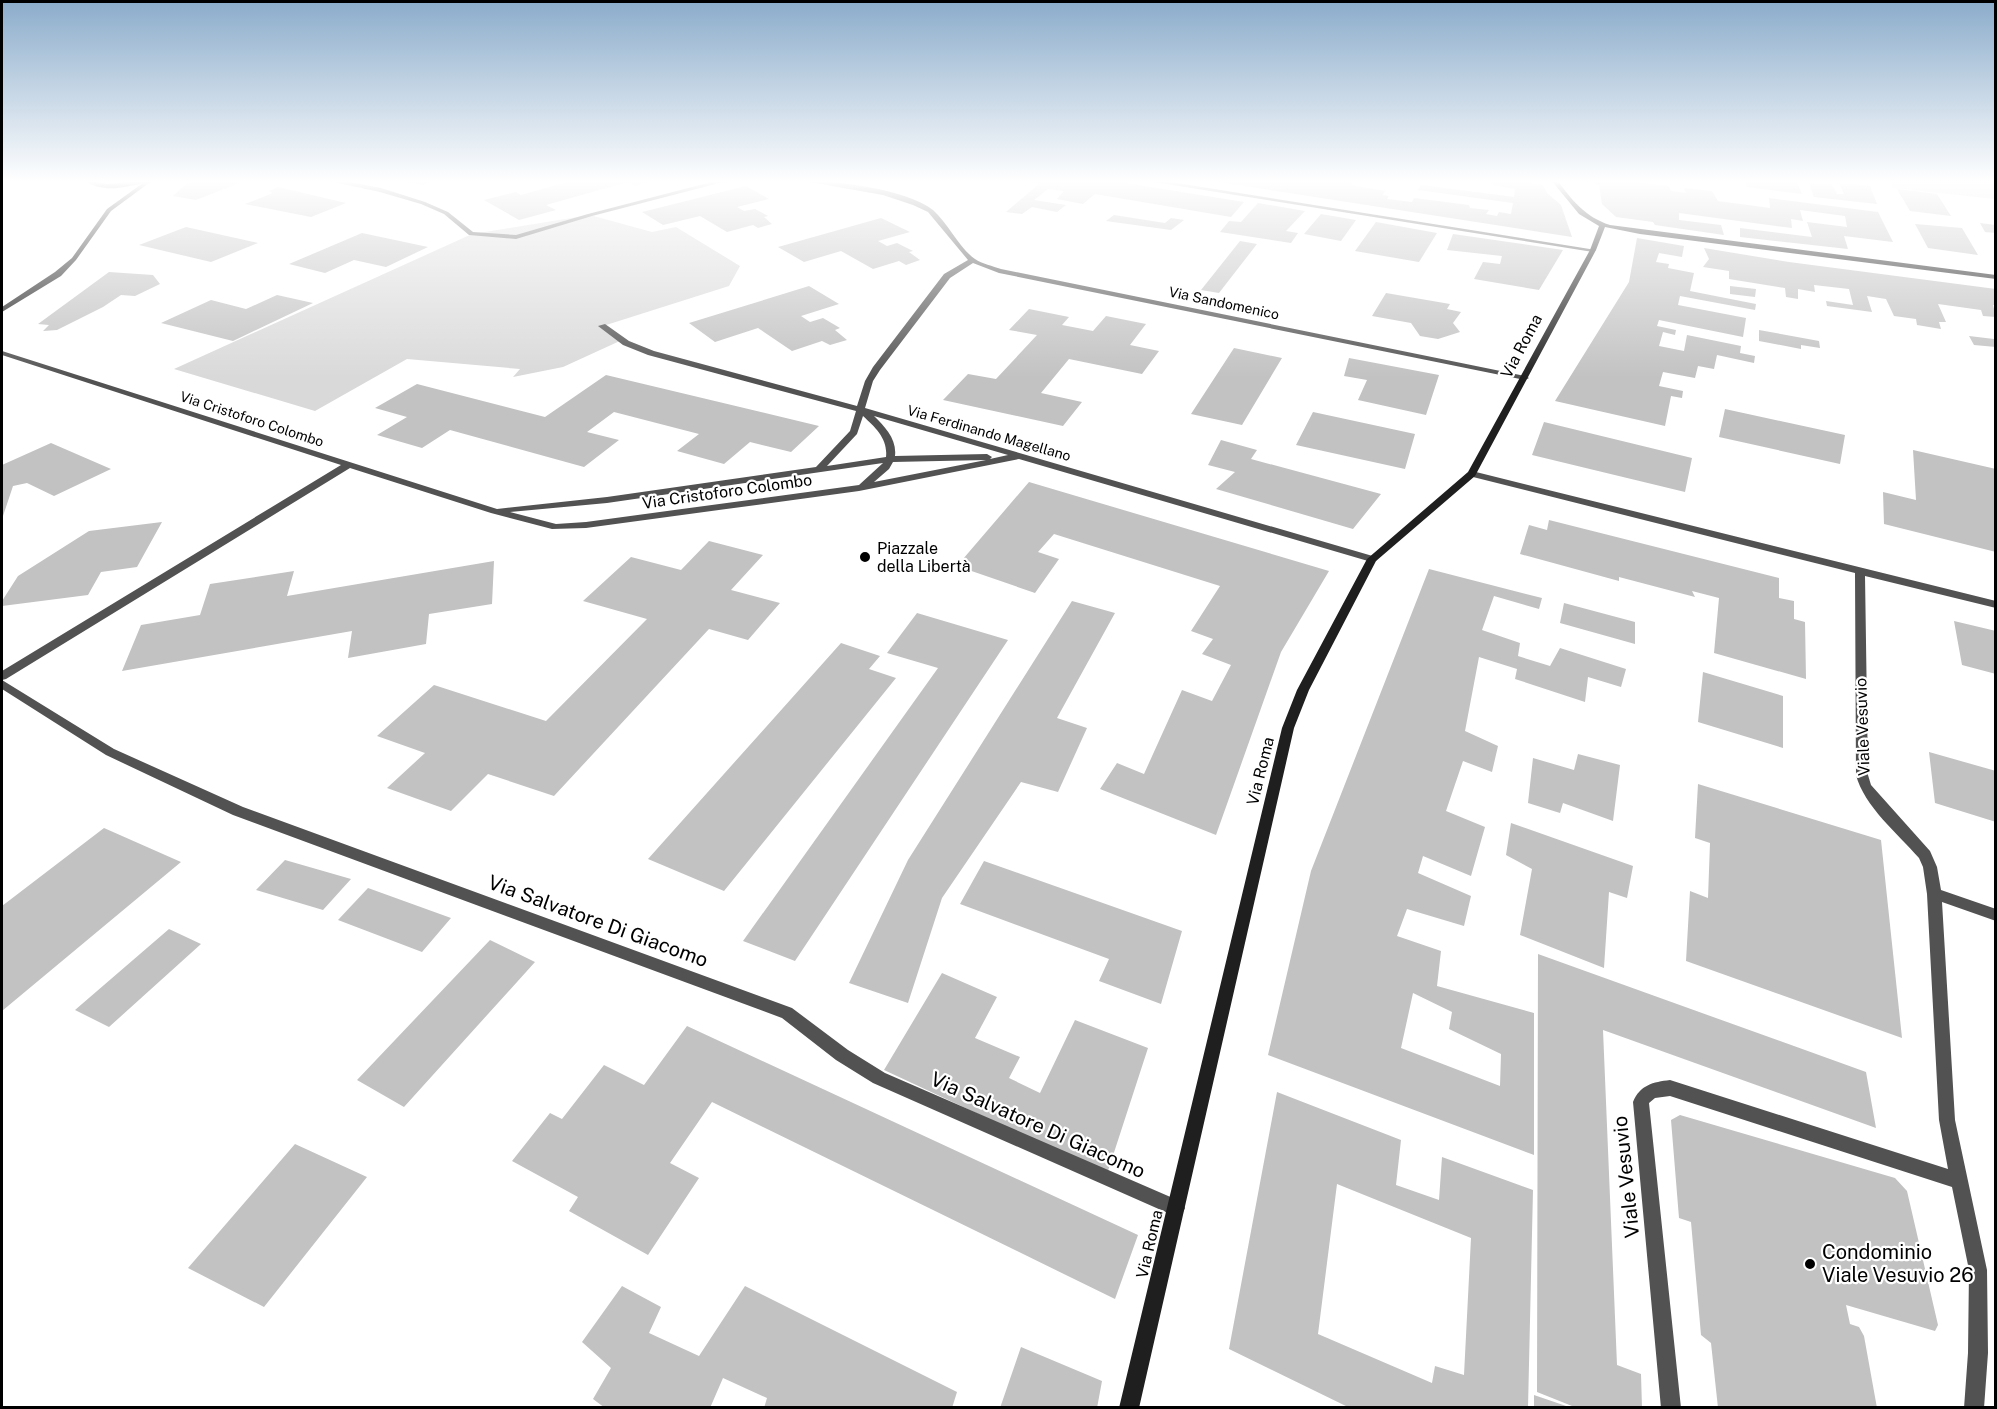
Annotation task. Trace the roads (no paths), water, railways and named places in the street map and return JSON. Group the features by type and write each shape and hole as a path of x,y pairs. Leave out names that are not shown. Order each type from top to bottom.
{"street":[{"path":"2,310 58,274 74,259 83,246"},
{"path":"960,246 972,260"},
{"path":"1566,246 1593,250"},
{"name":"Via Roma","path":"1129,1407 1288,728 1303,690 1372,559 1472,474 1595,246"},
{"path":"1748,246 1995,277"},
{"name":"Via Sandomenico","path":"972,260 1016,275 1525,378"},
{"name":"Via Cristoforo Colombo","path":"819,469 854,432 869,381 876,369 947,276 972,260"},
{"name":"Via Ferdinando Magellano","path":"602,326 626,343 651,353 862,410 1372,559"},
{"name":"Via Cristoforo Colombo","path":"2,353 348,465 543,525 569,527 859,488 1019,456"},
{"path":"862,410 885,433 892,446 892,459"},
{"name":"Via Cristoforo Colombo","path":"494,511 579,504 892,459 1019,456"},
{"name":"Via Cristoforo Colombo","path":"859,488 884,470 892,459"},
{"path":"2,676 348,465"},
{"path":"1472,474 1995,604"},
{"name":"Viale Vesuvio","path":"1860,571 1862,775 1871,796 1925,855 1930,867 1934,894 1947,1120 1978,1270 1978,1353 1974,1407"},
{"name":"Via Salvatore Di Giacomo","path":"2,684 110,752 238,811 788,1014 842,1055 879,1078 1176,1208"},
{"path":"1934,894 1995,915"},
{"name":"Viale Vesuvio","path":"1671,1407 1641,1102 1645,1094 1655,1089 1670,1088 1960,1181"}],"place":[{"name":"Piazzale della Libertà","path":"865,557"},
{"name":"Condominio Viale Vesuvio 26","path":"1810,1264"}]}
